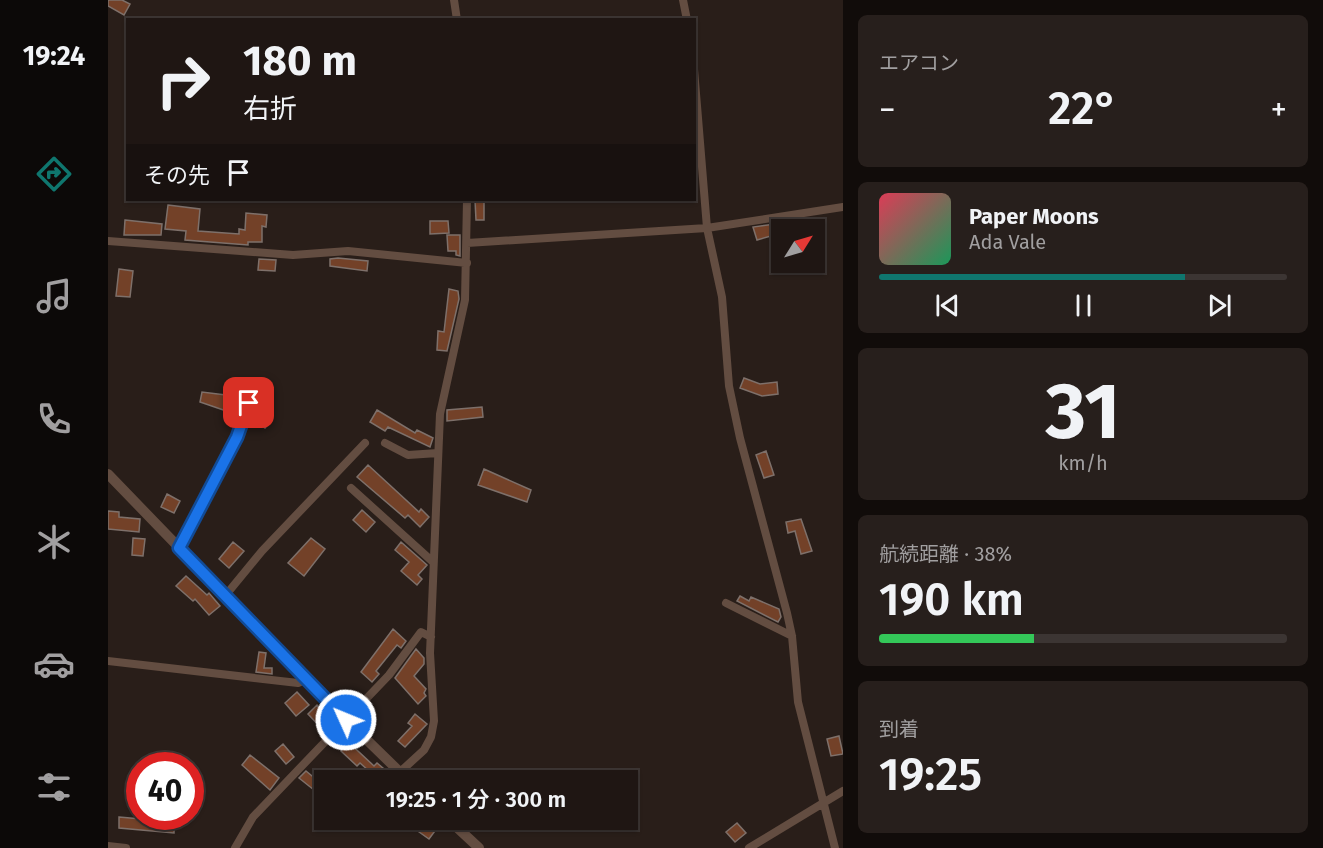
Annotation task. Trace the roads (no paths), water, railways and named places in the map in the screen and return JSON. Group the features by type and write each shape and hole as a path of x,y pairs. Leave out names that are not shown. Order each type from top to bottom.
{"street":[{"path":"454,0 457,18"},
{"path":"683,0 687,18"},
{"path":"696,108 707,228 722,297 727,373 735,419 778,572 792,636 798,702 835,848"},
{"path":"402,770 424,750 431,736 434,721 431,637 440,414 465,300 467,201"},
{"path":"467,243 707,228 843,207"},
{"path":"108,241 293,255 348,251 466,263"},
{"path":"179,548 237,437 249,403"},
{"path":"385,442 408,454 438,453"},
{"path":"225,596 262,551 365,443"},
{"path":"108,474 305,680 398,770"},
{"path":"351,488 433,562"},
{"path":"726,603 792,636"},
{"path":"235,848 253,817 389,675 421,632 431,637"},
{"path":"108,661 298,683 305,680"},
{"path":"749,848 843,791"},
{"path":"460,830 479,848"},
{"path":"108,846 126,848"}]}
